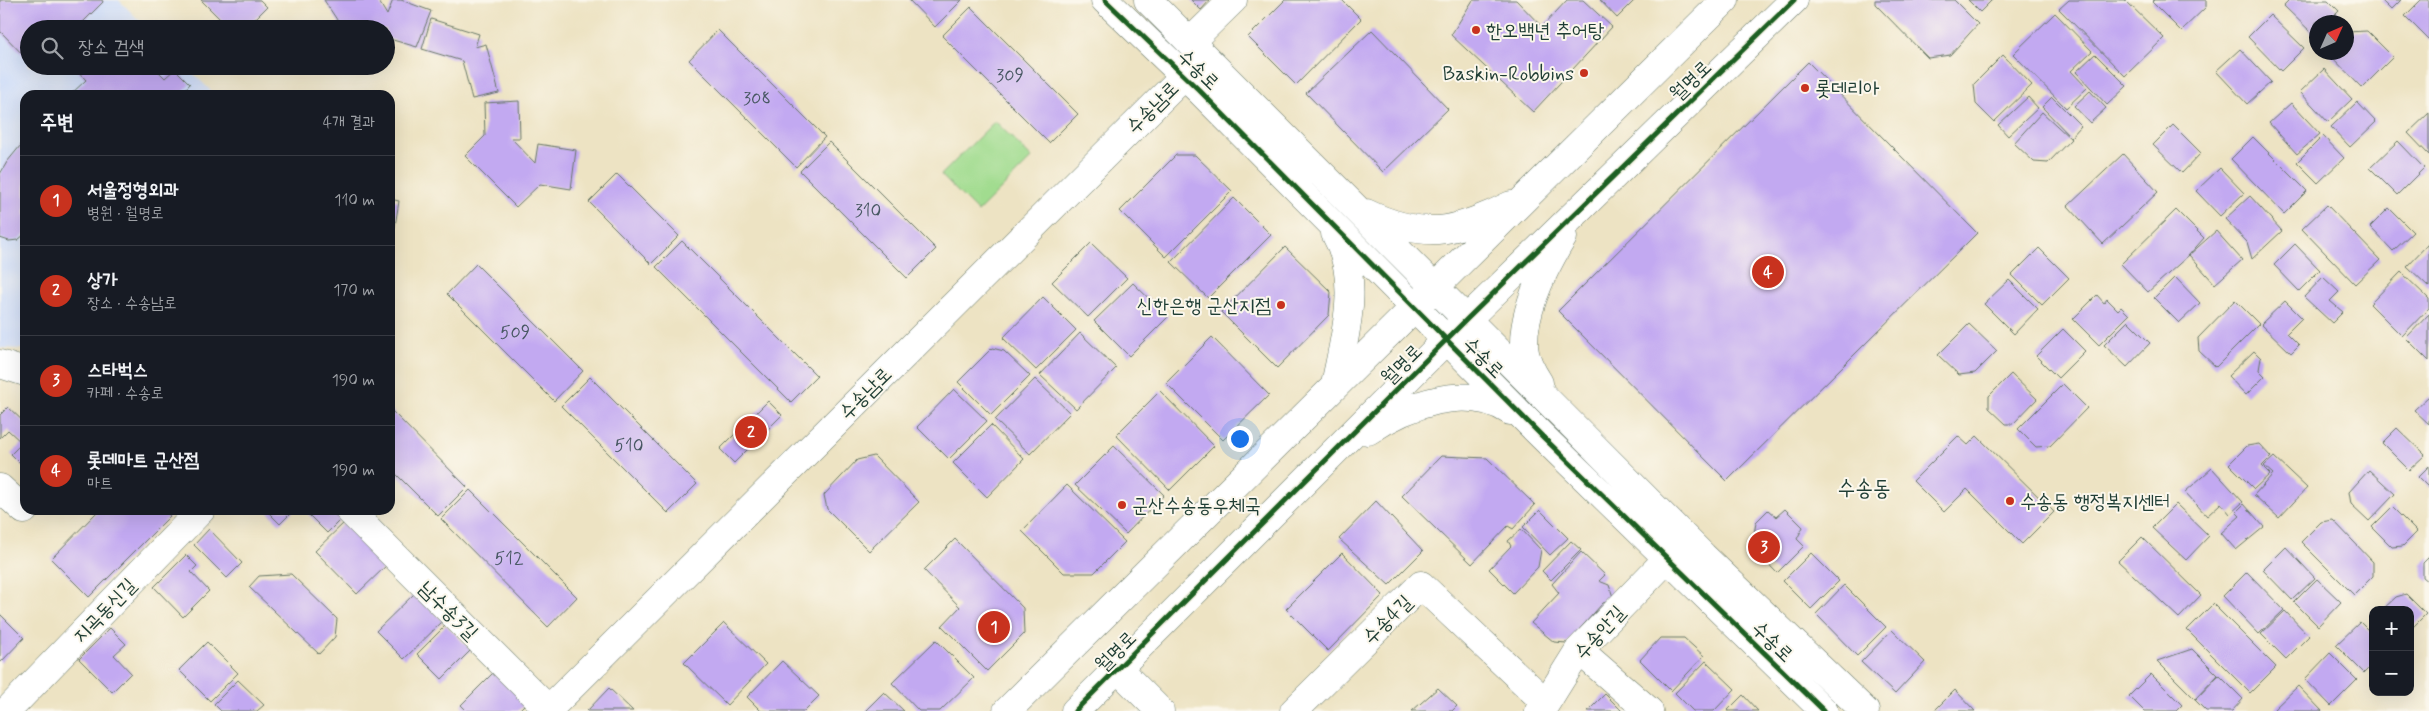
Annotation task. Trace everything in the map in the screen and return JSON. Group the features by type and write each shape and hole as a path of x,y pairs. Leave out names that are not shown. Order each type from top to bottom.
{"street":[{"name":"수송로","path":"1105,0 1184,76 1533,427 1824,711"},
{"name":"수송로","path":"1148,0 1704,556 1866,711"},
{"path":"1190,42 1233,0"},
{"name":"월명로","path":"1007,711 1434,287 1534,192 1725,0"},
{"name":"월명로","path":"1075,711 1467,319 1794,0"},
{"name":"수송남로","path":"548,710 1184,76"},
{"path":"1355,207 1380,220 1402,226 1438,230 1490,216 1534,192"},
{"path":"1557,408 1530,368 1524,348 1526,325 1540,280 1554,252 1580,209"},
{"path":"1328,221 1340,243 1348,268 1350,298 1335,385"},
{"path":"0,364 20,370"},
{"path":"1332,456 1399,414 1449,399 1470,397 1487,399 1508,409 1533,427"},
{"path":"0,488 20,506"},
{"name":"지곡동신길","path":"7,711 196,515"},
{"name":"남수송3길","path":"353,515 548,710"},
{"name":"수송안길","path":"1543,707 1579,650 1668,559"},
{"name":"수송4길","path":"1294,711 1422,585 1543,707"},
{"path":"1579,650 1649,711"},
{"path":"1118,669 1160,711"}],"shaded area":[{"path":"0,0 119,0 139,20 20,20 20,75 195,75 210,90 20,90 20,349 0,348"}],"green space":[{"path":"995,121 1032,158 978,212 941,175"}],"building":[{"path":"0,0 102,0 103,2 85,20 20,20 20,52 0,31"},
{"path":"201,0 260,0 267,7 254,20 221,20"},
{"path":"324,0 378,0 387,15 393,0 401,0 431,11 417,47 395,41 395,20 337,20"},
{"path":"909,0 962,0 935,27"},
{"path":"1191,0 1210,0 1201,10"},
{"path":"1285,0 1342,0 1361,19 1296,85 1248,37"},
{"path":"1473,0 1516,0 1542,27 1567,0 1583,0 1612,27 1533,112 1451,35"},
{"path":"1600,0 1635,0 1617,18"},
{"path":"1875,0 1954,0 1978,24 1950,55 1928,58 1875,4"},
{"path":"1968,0 1992,0 1980,12"},
{"path":"2069,0 2125,0 2164,38 2125,76 2059,9"},
{"path":"2154,0 2206,0 2206,7 2181,31 2152,2"},
{"path":"2290,0 2328,0 2339,11 2335,15 2309,15 2309,30 2284,6"},
{"path":"2381,0 2401,0 2391,10"},
{"path":"2421,0 2429,0 2429,40 2405,16"},
{"path":"971,7 1078,114 1049,143 942,36"},
{"path":"2055,13 2092,51 2071,71 2087,88 2066,108 2013,54"},
{"path":"2270,15 2304,48 2281,71 2248,37"},
{"path":"431,19 479,34 475,47 486,44 499,93 472,99 462,61 422,49"},
{"path":"718,30 825,137 796,167 689,60"},
{"path":"1372,30 1448,109 1383,172 1306,93"},
{"path":"2367,31 2393,57 2362,88 2335,60 2354,60 2354,32"},
{"path":"2240,49 2271,82 2247,104 2216,71"},
{"path":"2095,54 2127,86 2107,105 2076,72"},
{"path":"2003,55 2032,85 1994,122 1976,104 1974,84"},
{"path":"1808,62 1977,233 1727,481 1558,311"},
{"path":"2324,69 2352,99 2328,122 2300,92"},
{"path":"81,75 162,75 165,78 168,75 181,75 190,84 185,90 75,90 86,80"},
{"path":"2090,91 2106,108 2090,123 2074,106"},
{"path":"2028,97 2038,108 2008,136 1998,125"},
{"path":"2052,97 2081,126 2071,137 2042,107"},
{"path":"519,101 520,138 511,138 535,163 538,144 576,150 571,189 540,184 516,207 465,156 485,136 484,103"},
{"path":"2357,102 2376,122 2350,147 2331,127"},
{"path":"2291,103 2320,134 2297,154 2269,123"},
{"path":"2042,112 2071,139 2048,163 2034,162 2014,143"},
{"path":"2429,113 2429,155 2408,133"},
{"path":"2173,125 2201,153 2182,173 2153,145"},
{"path":"2323,136 2344,158 2318,183 2297,162"},
{"path":"2253,137 2307,191 2284,214 2231,159"},
{"path":"2398,141 2424,168 2397,195 2370,168"},
{"path":"829,142 936,249 907,278 800,171"},
{"path":"20,146 20,238 9,241 0,238 0,174"},
{"path":"2123,154 2158,192 2103,244 2068,206"},
{"path":"1176,155 1195,155 1232,191 1166,257 1120,211"},
{"path":"2220,168 2244,193 2220,216 2196,191"},
{"path":"617,174 679,236 651,264 589,202"},
{"path":"2250,196 2282,231 2252,259 2247,242 2225,219"},
{"path":"1234,198 1271,235 1208,298 1171,262"},
{"path":"395,200 399,201 395,226"},
{"path":"2327,205 2380,260 2355,284 2302,229"},
{"path":"2389,208 2413,232 2393,251 2370,227"},
{"path":"2176,210 2204,238 2189,255 2148,292 2121,264"},
{"path":"2216,231 2242,260 2215,284 2189,255"},
{"path":"682,241 817,376 791,402 656,267"},
{"path":"1091,243 1127,278 1088,317 1052,282"},
{"path":"2429,243 2429,287 2407,266"},
{"path":"2295,244 2320,270 2299,291 2274,265"},
{"path":"1285,247 1331,292 1329,315 1277,368 1221,312"},
{"path":"2039,248 2069,278 2042,305 2012,275"},
{"path":"476,264 583,371 554,401 447,294"},
{"path":"2401,272 2429,299 2429,308 2402,336 2370,304"},
{"path":"2175,277 2200,303 2179,323 2154,298"},
{"path":"2323,277 2339,292 2330,301 2343,312 2332,323 2304,297"},
{"path":"2009,280 2038,309 2014,334 1984,304"},
{"path":"1133,283 1168,317 1129,356 1094,321"},
{"path":"2097,295 2104,303 2107,299 2118,310 2121,307 2129,315 2099,345 2073,319"},
{"path":"1043,297 1076,330 1036,370 1003,338"},
{"path":"2235,300 2259,324 2216,367 2199,351 2198,338"},
{"path":"2285,301 2302,318 2287,333 2299,345 2291,353 2261,324"},
{"path":"2429,314 2429,361 2406,338"},
{"path":"2128,321 2150,343 2127,367 2104,345"},
{"path":"1969,324 1997,351 1975,373 1959,375 1938,355"},
{"path":"2063,329 2085,351 2058,378 2036,356"},
{"path":"1080,333 1116,368 1076,409 1040,375"},
{"path":"1212,337 1269,395 1223,440 1166,383"},
{"path":"992,348 1004,351 1030,376 991,415 958,382"},
{"path":"2254,351 2261,358 2259,370 2265,376 2246,395 2228,376"},
{"path":"2011,374 2037,399 2013,424 2006,424 1989,408 1989,396"},
{"path":"590,377 697,484 668,513 561,406"},
{"path":"1035,379 1070,413 1030,454 995,420"},
{"path":"2063,384 2087,408 2050,446 2036,447 2018,429"},
{"path":"954,389 987,421 949,459 917,427"},
{"path":"1160,391 1214,446 1170,490 1116,435"},
{"path":"2429,396 2429,424 2414,410"},
{"path":"768,401 782,415 734,463 720,449"},
{"path":"8,407 20,418 20,441 8,430 0,438 0,415"},
{"path":"395,414 467,487 438,516 395,473"},
{"path":"991,425 1024,459 987,497 953,463"},
{"path":"2397,428 2425,455 2409,470 2382,443"},
{"name":"수송동 행정복지센터","path":"1958,436 1968,445 1977,436 2054,512 2022,544 1967,489 1944,512 1913,481"},
{"path":"2259,444 2271,457 2262,466 2270,474 2254,489 2229,464 2247,446"},
{"path":"20,445 20,463 11,454"},
{"path":"1114,446 1164,495 1126,534 1075,485"},
{"path":"874,456 919,502 869,551 827,509 824,495 857,460"},
{"path":"1441,456 1487,458 1535,505 1513,529 1508,526 1472,564 1402,496"},
{"path":"2274,457 2307,488 2279,518 2254,495 2273,474 2264,466"},
{"path":"2429,466 2429,488 2418,477"},
{"path":"2212,468 2243,502 2230,514 2221,503 2207,516 2185,492"},
{"path":"2369,470 2395,494 2369,521 2351,504 2349,492"},
{"path":"1067,485 1125,542 1094,573 1064,573 1022,531"},
{"path":"470,490 577,597 548,627 441,519"},
{"path":"1376,501 1423,551 1389,585 1339,539"},
{"path":"2176,504 2209,536 2186,560 2152,528"},
{"path":"2244,504 2264,527 2236,550 2221,533 2240,516 2236,512"},
{"path":"2392,507 2417,532 2403,546 2392,547 2372,527"},
{"path":"1785,509 1803,527 1797,539 1804,546 1777,573 1752,547 1756,522 1768,510 1776,517"},
{"path":"1540,510 1568,538 1550,555 1523,527"},
{"path":"94,515 170,516 89,597 51,559"},
{"path":"271,515 289,515 280,524"},
{"path":"309,515 341,515 343,517 327,533"},
{"path":"347,520 389,563 357,594 315,551"},
{"path":"2333,520 2373,562 2373,576 2354,595 2301,542 2321,522"},
{"path":"209,529 242,563 227,578 194,545"},
{"path":"1521,529 1541,550 1538,567 1513,593 1489,569 1511,546 1508,541"},
{"path":"2142,537 2201,595 2179,618 2118,561"},
{"path":"955,539 1023,608 1024,634 987,671 942,626 960,607 924,570"},
{"path":"1571,541 1581,550 1551,580 1542,571"},
{"path":"2286,547 2315,578 2292,600 2263,570"},
{"path":"1581,552 1605,575 1599,581 1609,585 1613,597 1610,601 1603,603 1567,643 1554,642 1531,623 1559,593 1552,584"},
{"path":"1342,553 1383,595 1328,651 1286,609"},
{"path":"1811,553 1839,581 1811,609 1783,581"},
{"path":"186,555 197,566 191,572 209,591 183,617 154,587"},
{"path":"2429,557 2429,582 2423,577 2423,563"},
{"path":"2247,572 2284,610 2259,634 2223,596"},
{"path":"291,574 337,619 335,637 319,654 249,587 259,576"},
{"path":"2317,579 2341,602 2318,626 2294,602"},
{"path":"1844,585 1886,627 1857,656 1816,614"},
{"path":"415,593 443,621 404,659 376,631"},
{"path":"2406,594 2426,614 2414,626 2414,606 2386,606 2396,597"},
{"path":"2213,604 2276,667 2250,693 2187,630"},
{"path":"2285,611 2309,636 2286,659 2261,634"},
{"path":"0,614 24,638 0,663"},
{"path":"2360,622 2369,631 2369,668 2364,673 2336,645"},
{"path":"724,623 766,664 727,705 684,663"},
{"path":"446,625 471,650 442,679 417,654"},
{"path":"110,628 126,644 114,655 131,673 112,692 79,659"},
{"path":"1892,630 1925,662 1895,694 1861,662"},
{"path":"1660,638 1684,638 1704,656 1671,691 1640,660"},
{"path":"936,640 974,678 940,711 919,711 892,683"},
{"path":"207,642 238,673 210,701 179,670"},
{"path":"2192,649 2218,675 2195,699 2157,661"},
{"path":"2330,653 2357,680 2331,706 2305,679"},
{"path":"782,661 819,696 804,711 761,711 747,697"},
{"path":"1706,661 1735,689 1714,711 1693,711 1675,693"},
{"path":"496,670 528,701 518,711 467,711 461,705"},
{"path":"2151,674 2182,705 2176,711 2144,711 2129,696"},
{"path":"2219,675 2243,699 2232,711 2206,711 2195,700"},
{"path":"238,680 264,705 257,711 221,711 214,704"},
{"path":"2298,686 2322,711 2276,711 2274,709"},
{"path":"609,688 633,711 587,711"},
{"path":"1438,688 1457,706 1452,711 1412,711"},
{"path":"1955,690 1975,711 1934,711"},
{"path":"884,692 904,711 865,711"},
{"path":"1605,694 1622,711 1588,711"},
{"path":"1743,695 1758,711 1727,711"}],"cycle path":[{"path":"1105,0 1199,90 1541,435 1824,711"},
{"path":"1075,711 1467,319 1794,0"}],"place":[{"name":"한오백년 추어탕","path":"1476,30"},
{"name":"Baskin-Robbins","path":"1584,73"},
{"name":"롯데리아","path":"1805,88"},
{"name":"롯데마트 군산점","path":"1768,272"},
{"name":"신한은행 군산지점","path":"1281,305"},
{"name":"상가","path":"751,432"},
{"name":"수송동 행정복지센터","path":"2010,501"},
{"name":"군산수송동우체국","path":"1122,505"},
{"name":"스타벅스","path":"1764,547"},
{"name":"서울정형외과","path":"994,627"}],"district":[{"name":"수송동","path":"1864,487"}]}
